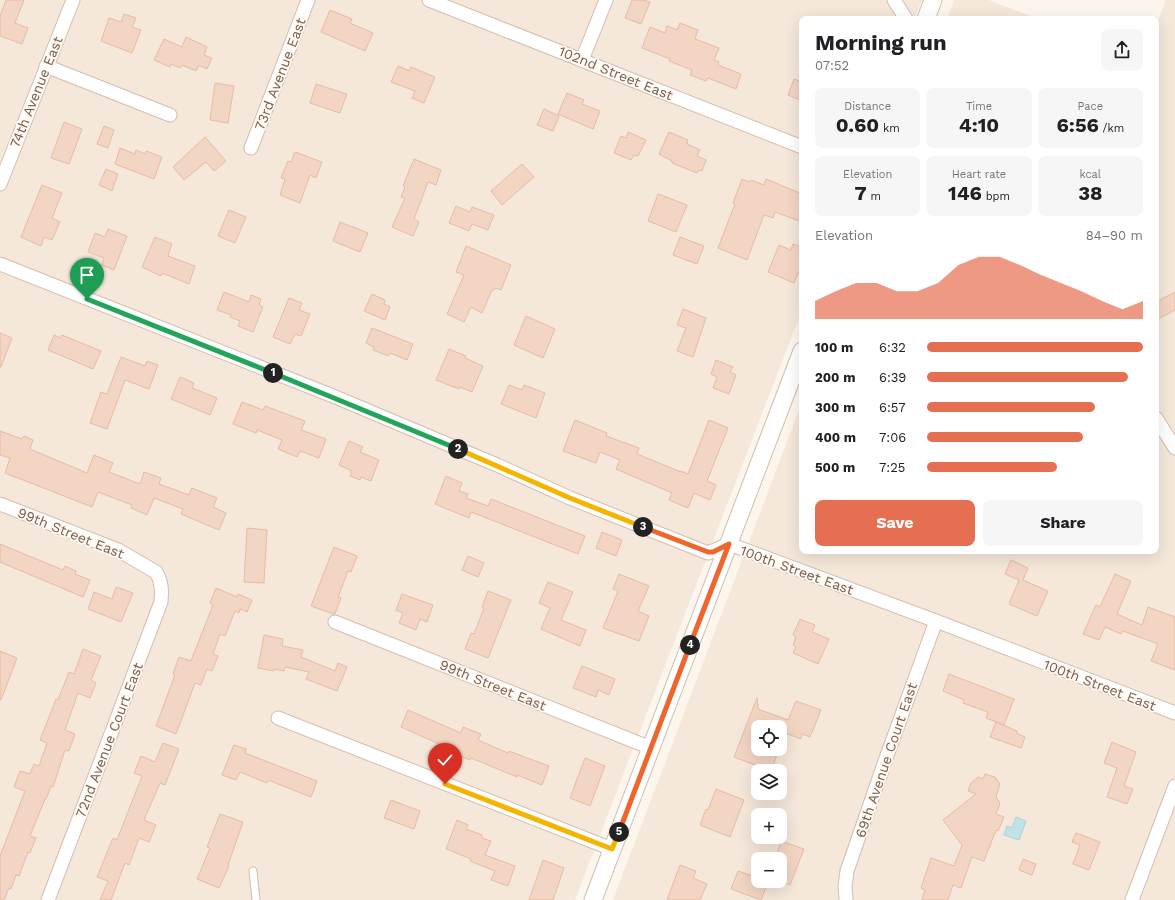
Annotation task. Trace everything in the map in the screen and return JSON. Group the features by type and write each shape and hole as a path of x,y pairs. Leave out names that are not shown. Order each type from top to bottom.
{"street":[{"name":"74th Avenue East","path":"0,184 73,0"},
{"name":"73rd Avenue East","path":"251,148 308,0"},
{"name":"102nd Street East","path":"429,0 799,146"},
{"path":"582,60 606,0"},
{"path":"894,0 904,16"},
{"path":"927,16 933,0"},
{"path":"46,66 170,115"},
{"name":"100th Street East","path":"0,264 362,408 490,462 570,498 701,550 713,552 729,544 936,621 1175,714"},
{"path":"593,900 799,359"},
{"path":"1159,423 1175,448"},
{"name":"99th Street East","path":"0,504 118,550 156,572 159,578"},
{"name":"72nd Avenue Court East","path":"48,900 161,602 162,590 159,578"},
{"name":"69th Avenue Court East","path":"846,900 845,886 847,871 936,621"},
{"name":"99th Street East","path":"335,622 651,748"},
{"path":"278,718 612,849"},
{"path":"1132,900 1175,786"}],"lane":[{"path":"253,871 256,900"}],"shaded area":[{"path":"0,0 922,0 915,16 799,16 799,318 575,900 0,900"},
{"path":"954,0 989,0 1030,16 948,16"},
{"path":"1166,0 1175,0 1175,900 613,900 799,410 799,554 1159,554 1159,18"}],"water":[{"path":"1016,817 1026,821 1019,840 1004,835 1007,826 1012,828"}],"building":[{"path":"6,0 24,0 15,23 28,28 22,44 0,36 0,16"},
{"path":"632,0 643,0 650,2 641,24 625,18"},
{"path":"330,10 352,19 350,23 373,33 365,51 321,32"},
{"path":"124,14 136,18 132,27 141,30 132,53 101,41 109,18 121,22"},
{"path":"680,23 698,30 695,39 719,48 714,60 719,62 718,65 741,74 736,89 708,78 706,81 690,75 692,70 669,61 670,59 642,48 650,27 665,33 667,26 677,30"},
{"path":"186,37 207,47 204,55 212,58 207,69 199,65 196,71 182,65 180,68 171,64 170,67 154,60 164,39 182,47"},
{"path":"398,66 410,71 411,67 435,77 424,103 412,98 415,91 391,82"},
{"path":"794,79 799,81 799,100 788,95"},
{"path":"215,83 234,86 228,123 210,120"},
{"path":"316,84 347,94 340,113 310,103"},
{"path":"567,93 584,100 582,104 600,111 593,129 558,114"},
{"path":"544,109 559,116 553,131 537,125"},
{"path":"64,122 82,129 69,164 51,158"},
{"path":"104,126 114,130 108,148 97,144"},
{"path":"628,132 646,140 638,156 634,155 631,160 614,153 621,136 626,138"},
{"path":"669,132 688,140 687,144 700,150 697,156 706,160 702,171 699,170 697,173 672,163 672,161 659,154"},
{"path":"205,137 226,161 214,171 206,162 184,180 173,167"},
{"path":"120,148 135,154 136,150 145,154 146,151 162,157 154,179 115,164"},
{"path":"295,152 322,162 316,178 310,175 300,203 280,195 285,179 281,178 288,161 291,162"},
{"path":"414,159 441,170 436,185 428,182 414,219 419,222 413,236 392,227 405,198 401,197 405,187 403,186"},
{"path":"522,164 534,177 502,205 491,191"},
{"path":"106,169 118,174 112,191 99,185"},
{"path":"742,179 750,182 751,180 764,185 766,179 799,193 799,221 775,212 773,218 764,215 747,260 718,248 735,204 733,203"},
{"path":"42,185 62,193 52,218 60,222 52,240 44,237 41,246 21,237"},
{"path":"658,194 687,205 676,232 648,221"},
{"path":"456,206 470,212 472,207 494,215 488,230 472,224 469,231 449,223"},
{"path":"229,210 246,217 235,243 218,236"},
{"path":"340,222 368,233 360,252 333,241"},
{"path":"108,229 127,236 114,270 102,265 104,258 88,252 95,233 105,237"},
{"path":"155,237 172,244 168,256 195,266 189,284 162,273 161,276 142,267"},
{"path":"680,237 704,246 697,264 673,255"},
{"path":"793,244 799,246 799,271 794,283 768,272 779,245 791,250"},
{"path":"466,246 511,265 501,290 495,288 492,290 482,313 471,307 464,322 447,314 464,275 456,272"},
{"path":"224,292 249,302 251,295 261,299 259,305 263,307 253,332 238,326 240,321 230,317 231,315 217,310"},
{"path":"1175,292 1175,310 1159,318 1159,300"},
{"path":"372,294 385,300 384,304 390,307 385,320 364,311"},
{"path":"289,298 302,303 299,310 310,314 301,336 295,334 290,344 273,337"},
{"path":"683,309 706,318 693,357 677,351 686,328 677,325"},
{"path":"526,316 555,329 543,358 514,345"},
{"path":"372,328 413,344 407,360 390,353 388,356 373,350 374,347 366,343"},
{"path":"0,333 12,338 1,367 0,367"},
{"path":"54,335 61,338 62,335 101,351 93,369 48,350"},
{"path":"449,349 466,356 465,358 483,366 472,392 460,387 459,389 436,380"},
{"path":"121,357 145,366 147,361 158,365 149,389 125,380 107,429 90,423 101,392 107,394"},
{"path":"716,360 733,367 730,372 736,375 729,394 713,388 717,377 711,374"},
{"path":"180,377 194,383 192,388 217,398 210,415 171,399"},
{"path":"509,385 522,390 524,385 545,393 536,418 501,404"},
{"path":"242,402 263,410 265,406 305,421 301,430 326,439 319,458 300,451 297,457 278,449 282,440 257,430 256,433 233,424"},
{"path":"575,420 607,433 606,436 639,448 637,454 688,474 709,420 728,428 707,481 716,485 710,500 694,493 688,508 669,500 672,493 616,469 620,460 600,452 596,463 563,451"},
{"path":"0,431 22,439 24,436 33,440 30,449 87,473 94,455 113,463 109,472 140,484 144,472 161,478 159,484 189,495 192,488 217,498 213,507 226,513 219,530 181,514 183,509 154,498 147,515 131,508 132,505 98,492 92,507 5,473 10,458 0,455"},
{"path":"349,441 363,447 360,452 379,460 371,481 361,477 360,480 350,476 352,471 339,465"},
{"path":"446,476 462,483 459,491 468,494 466,498 488,506 491,499 585,536 578,554 471,512 469,518 435,504"},
{"path":"247,528 267,530 264,583 244,582"},
{"path":"602,532 622,540 616,556 596,548"},
{"path":"0,544 63,570 65,566 76,571 75,574 90,580 83,597 0,562"},
{"path":"334,547 357,556 351,572 348,571 338,597 341,598 335,614 333,614 311,606"},
{"path":"468,556 484,563 478,577 462,570"},
{"path":"1011,560 1028,568 1023,580 1048,591 1037,616 1009,604 1019,580 1005,574"},
{"path":"619,574 649,586 638,611 649,616 639,641 603,628 618,591 613,589"},
{"path":"1115,574 1131,581 1117,614 1142,625 1148,607 1175,617 1175,670 1151,661 1158,644 1123,631 1121,634 1105,627 1099,640 1083,634 1096,605 1100,607"},
{"path":"548,582 573,592 561,620 586,630 580,646 541,629 550,608 539,603"},
{"path":"116,587 133,593 121,622 88,609 94,592 112,599"},
{"path":"216,588 237,597 238,594 252,600 247,612 240,609 239,613 235,611 225,636 220,634 213,654 218,656 212,671 207,669 201,685 195,683 176,734 156,726 175,675 173,674 179,657 191,661 213,605 210,603"},
{"path":"488,591 511,600 488,658 465,649 471,633 474,634 484,608 482,607"},
{"path":"402,594 433,605 427,622 420,619 416,630 399,623 403,613 396,610"},
{"path":"800,619 815,625 812,632 829,639 818,664 793,653 796,647 793,645 796,637 793,635"},
{"path":"264,635 283,639 282,646 303,650 301,657 335,671 338,663 347,667 337,691 306,679 309,672 285,667 284,671 258,668"},
{"path":"83,649 101,656 91,680 96,683 90,698 78,693 65,730 75,734 69,751 65,750 53,787 51,786 30,836 36,838 30,853 28,852 19,876 16,875 11,889 9,888 4,900 0,900 0,856 25,791 14,787 20,771 30,774 34,764 39,766 47,743 40,740 56,699 58,700 69,672 74,674"},
{"path":"0,651 17,658 1,700 0,700"},
{"path":"582,666 615,679 609,695 598,690 596,697 573,688"},
{"path":"949,674 1014,699 1004,725 986,718 988,712 963,703 964,700 943,691"},
{"path":"757,698 758,709 788,720 796,701 821,710 810,737 802,734 801,739 787,734 787,720 751,720 751,756 776,756 774,764 752,764 734,757"},
{"path":"408,710 461,733 463,727 481,734 478,740 508,753 509,751 549,766 542,785 517,775 517,777 471,758 470,760 438,747 439,744 401,727"},
{"path":"996,722 1017,731 1016,733 1025,737 1021,748 990,737"},
{"path":"1112,742 1136,752 1124,786 1133,789 1127,804 1107,797 1117,768 1104,763"},
{"path":"163,743 179,749 165,785 160,783 144,820 156,825 149,842 139,838 129,865 125,863 111,900 100,900 108,881 97,877 113,838 117,840 142,776 134,773 141,756 155,762"},
{"path":"234,745 246,749 245,753 317,781 311,797 268,780 267,783 240,772 236,780 222,775"},
{"path":"585,758 605,766 590,806 570,798"},
{"path":"985,774 995,777 1000,784 996,797 1000,803 996,814 1004,817 998,831 996,830 984,861 972,857 961,888 953,885 948,900 922,900 925,890 921,888 931,858 954,866 962,845 943,820 976,794 968,791 971,783 978,777 983,779"},
{"path":"716,789 744,800 730,837 700,825 706,809 708,810"},
{"path":"391,800 420,811 414,829 384,818"},
{"path":"220,814 243,822 228,865 229,866 219,888 197,879 210,848 207,847"},
{"path":"457,820 468,825 466,829 482,835 482,838 491,841 485,855 515,866 508,886 491,880 495,871 446,849"},
{"path":"1076,833 1100,842 1089,870 1073,864 1080,845 1072,842"},
{"path":"787,843 804,849 790,885 787,884 787,852 777,852 780,844"},
{"path":"1023,859 1036,864 1032,875 1019,870"},
{"path":"543,860 564,868 553,900 529,900"},
{"path":"680,865 696,871 693,878 707,884 700,900 667,900"},
{"path":"738,871 751,876 751,888 766,888 761,900 731,889"}],"route":[{"path":"87,299 397,422 570,498 708,552 713,552 729,544 612,849 445,784"}]}
